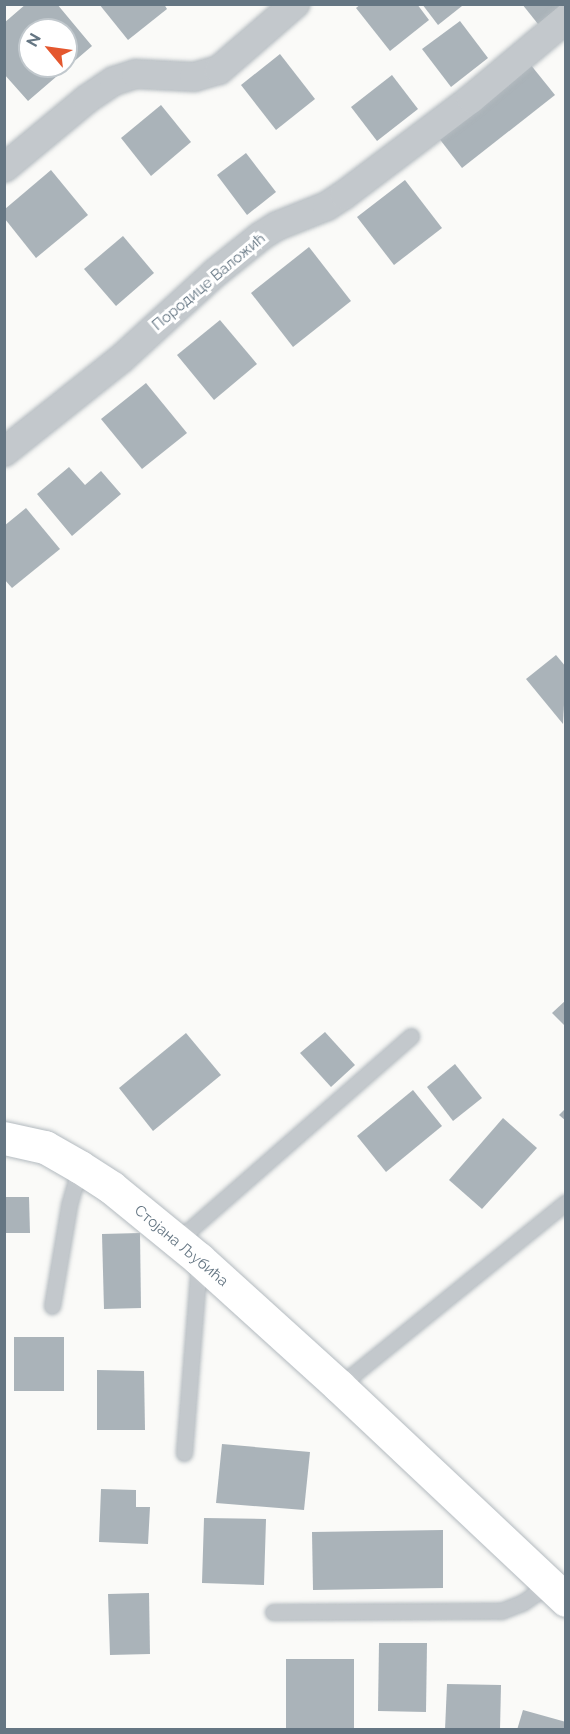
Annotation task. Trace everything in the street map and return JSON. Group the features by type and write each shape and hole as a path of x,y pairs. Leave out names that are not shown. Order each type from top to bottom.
{"street":[{"path":"4,168 87,99 114,81 136,74 194,77 219,70 295,4"},
{"name":"Породице Валожић","path":"4,452 102,374 207,280 261,236 277,226 327,206 344,195 471,99 566,19"},
{"name":"Стојана Љубића","path":"4,1138 35,1143 80,1167 112,1188 188,1250 339,1386 557,1592"}],"lane":[{"path":"184,1453 188,1250 411,1036"},
{"path":"52,1306 69,1205 80,1167"},
{"path":"339,1386 566,1202"},
{"path":"273,1612 501,1611 557,1592"}],"building":[{"path":"26,4 57,4 69,18 18,18 18,78 55,78 28,101 4,74 4,23"},
{"path":"99,4 164,4 167,9 128,40"},
{"path":"361,4 417,4 429,20 390,51 356,8"},
{"path":"422,4 461,4 462,6 438,25"},
{"path":"522,4 562,4 538,24"},
{"path":"460,21 488,58 451,87 422,49"},
{"path":"78,29 92,46 78,58"},
{"path":"280,54 315,99 276,130 241,85"},
{"path":"530,64 555,95 462,168 438,137"},
{"path":"392,75 418,109 377,141 351,107"},
{"path":"161,105 191,142 151,176 121,138"},
{"path":"246,153 276,192 247,215 217,175"},
{"path":"51,170 88,215 36,258 5,219 5,209"},
{"path":"405,180 442,228 394,265 357,217"},
{"path":"123,236 154,273 116,306 84,269"},
{"path":"309,247 351,301 293,347 251,293"},
{"path":"220,320 257,364 214,400 177,355"},
{"path":"146,383 187,433 142,469 101,419"},
{"path":"69,467 85,485 101,471 121,494 72,536 37,494"},
{"path":"26,508 60,549 12,588 4,579 4,526"},
{"path":"556,655 566,667 563,724 526,679"},
{"path":"566,1000 566,1027 552,1013"},
{"path":"325,1032 355,1065 331,1087 300,1053"},
{"path":"186,1033 221,1075 153,1131 119,1088"},
{"path":"455,1064 482,1098 453,1121 427,1087"},
{"path":"413,1090 442,1126 386,1172 357,1136"},
{"path":"566,1108 566,1121 559,1115"},
{"path":"503,1118 537,1148 482,1209 449,1180"},
{"path":"4,1197 29,1197 30,1233 5,1233"},
{"path":"140,1233 141,1308 104,1309 102,1234"},
{"path":"14,1337 64,1337 64,1391 14,1391"},
{"path":"97,1370 144,1371 145,1430 97,1430"},
{"path":"222,1444 310,1452 304,1510 216,1503"},
{"path":"101,1489 136,1490 136,1507 150,1507 148,1544 99,1542"},
{"path":"204,1518 266,1519 264,1585 202,1583"},
{"path":"443,1530 443,1588 313,1590 312,1532"},
{"path":"149,1593 150,1654 110,1655 108,1594"},
{"path":"379,1643 427,1643 426,1712 378,1711"},
{"path":"286,1659 354,1659 354,1728 286,1728"},
{"path":"447,1684 501,1685 500,1730 445,1730"},
{"path":"523,1710 566,1722 566,1730 517,1730"}]}
